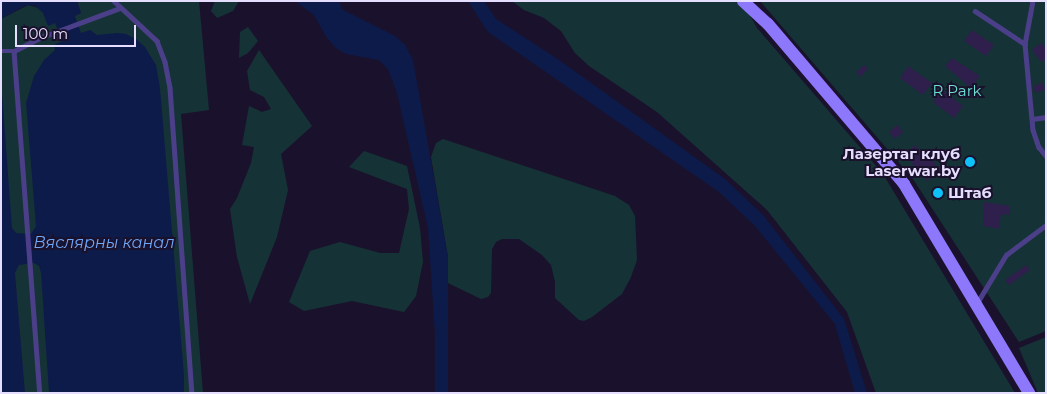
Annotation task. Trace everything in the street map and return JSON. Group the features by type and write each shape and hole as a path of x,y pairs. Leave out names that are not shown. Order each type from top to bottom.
{"street":[{"path":"744,1 768,24 904,184 1029,393"}],"lane":[{"path":"114,1 157,40 165,62 170,88 192,393"},
{"path":"1033,1 1025,44 1032,119 1039,147 1046,156"},
{"path":"1,51 14,51 93,16 120,8"},
{"path":"975,11 1025,44"},
{"path":"14,51 40,393"},
{"path":"1032,119 1046,117"},
{"path":"976,304 1006,255 1046,225"}],"green space":[{"name":"Вяслярны канал","path":"77,1 199,1 209,110 181,114 203,393 1,393 1,19 28,5 39,8 55,23 81,13"},
{"path":"215,1 239,1 233,11 217,18 211,11"},
{"path":"512,1 742,1 757,28 883,174 1015,393 876,393 847,312 767,210 657,112 589,66 575,53 561,31 544,18 524,10"},
{"name":"R Park","path":"760,1 1046,1 1046,331 1019,342 913,179"},
{"path":"248,27 258,41 248,53 239,58 240,32"},
{"path":"259,50 312,126 281,154 288,190 277,237 250,304 237,257 230,209 237,198 251,163 254,147 242,145 249,106 262,112 271,109 264,97 250,90 247,71"},
{"path":"443,139 615,196 629,205 635,216 637,260 622,294 592,317 584,321 579,320 555,298 555,282 551,265 542,255 519,239 502,239 496,242 492,249 491,293 488,297 481,299 448,283 448,257 431,157 436,143"},
{"path":"364,151 407,166 420,228 423,262 416,296 404,312 352,301 304,311 289,302 310,251 340,242 380,253 399,253 409,209 407,189 349,167"},
{"path":"1046,337 1046,393 1038,393 1019,348"}],"water":[{"name":"Вяслярны канал","path":"1,1 77,1 81,13 75,16 81,33 90,30 97,35 126,34 136,39 145,47 156,65 160,88 184,393 49,393 41,273 39,266 34,263 19,265 15,273 25,393 1,393 1,79 12,228 16,233 31,234 36,226 26,103 34,76 44,60 55,50 54,45 62,41 55,23 48,26 43,13 34,5 24,6 1,19"},
{"path":"295,1 339,1 342,9 395,36 405,45 413,60 448,257 448,393 435,393 435,334 428,228 397,93 388,69 379,60 346,54 336,48 327,38 314,15"},
{"path":"468,1 484,1 496,19 559,60 725,179 763,215 844,319 867,393 855,393 835,324 755,226 719,192 488,32"}],"building":[{"path":"972,30 994,45 986,56 964,41"},
{"path":"1041,43 1046,49 1046,58 1041,62 1032,50"},
{"path":"952,58 980,76 971,88 945,66"},
{"path":"864,65 868,69 860,77 856,72"},
{"path":"908,66 932,83 923,95 900,78"},
{"path":"1043,83 1045,90 1035,93 1033,86"},
{"path":"942,90 963,106 954,118 933,102"},
{"path":"897,125 903,132 895,139 889,132"},
{"path":"915,145 929,161 931,159 940,169 927,181 904,154"},
{"name":"Штаб","path":"937,187 944,196 939,200 932,191"},
{"path":"984,202 1010,206 1009,215 1001,214 999,229 983,226"},
{"path":"1026,265 1030,270 1009,285 1005,280"}],"place":[{"name":"Лазертаг клуб Laserwar.by","path":"970,162"},
{"name":"Штаб","path":"938,193"}]}
